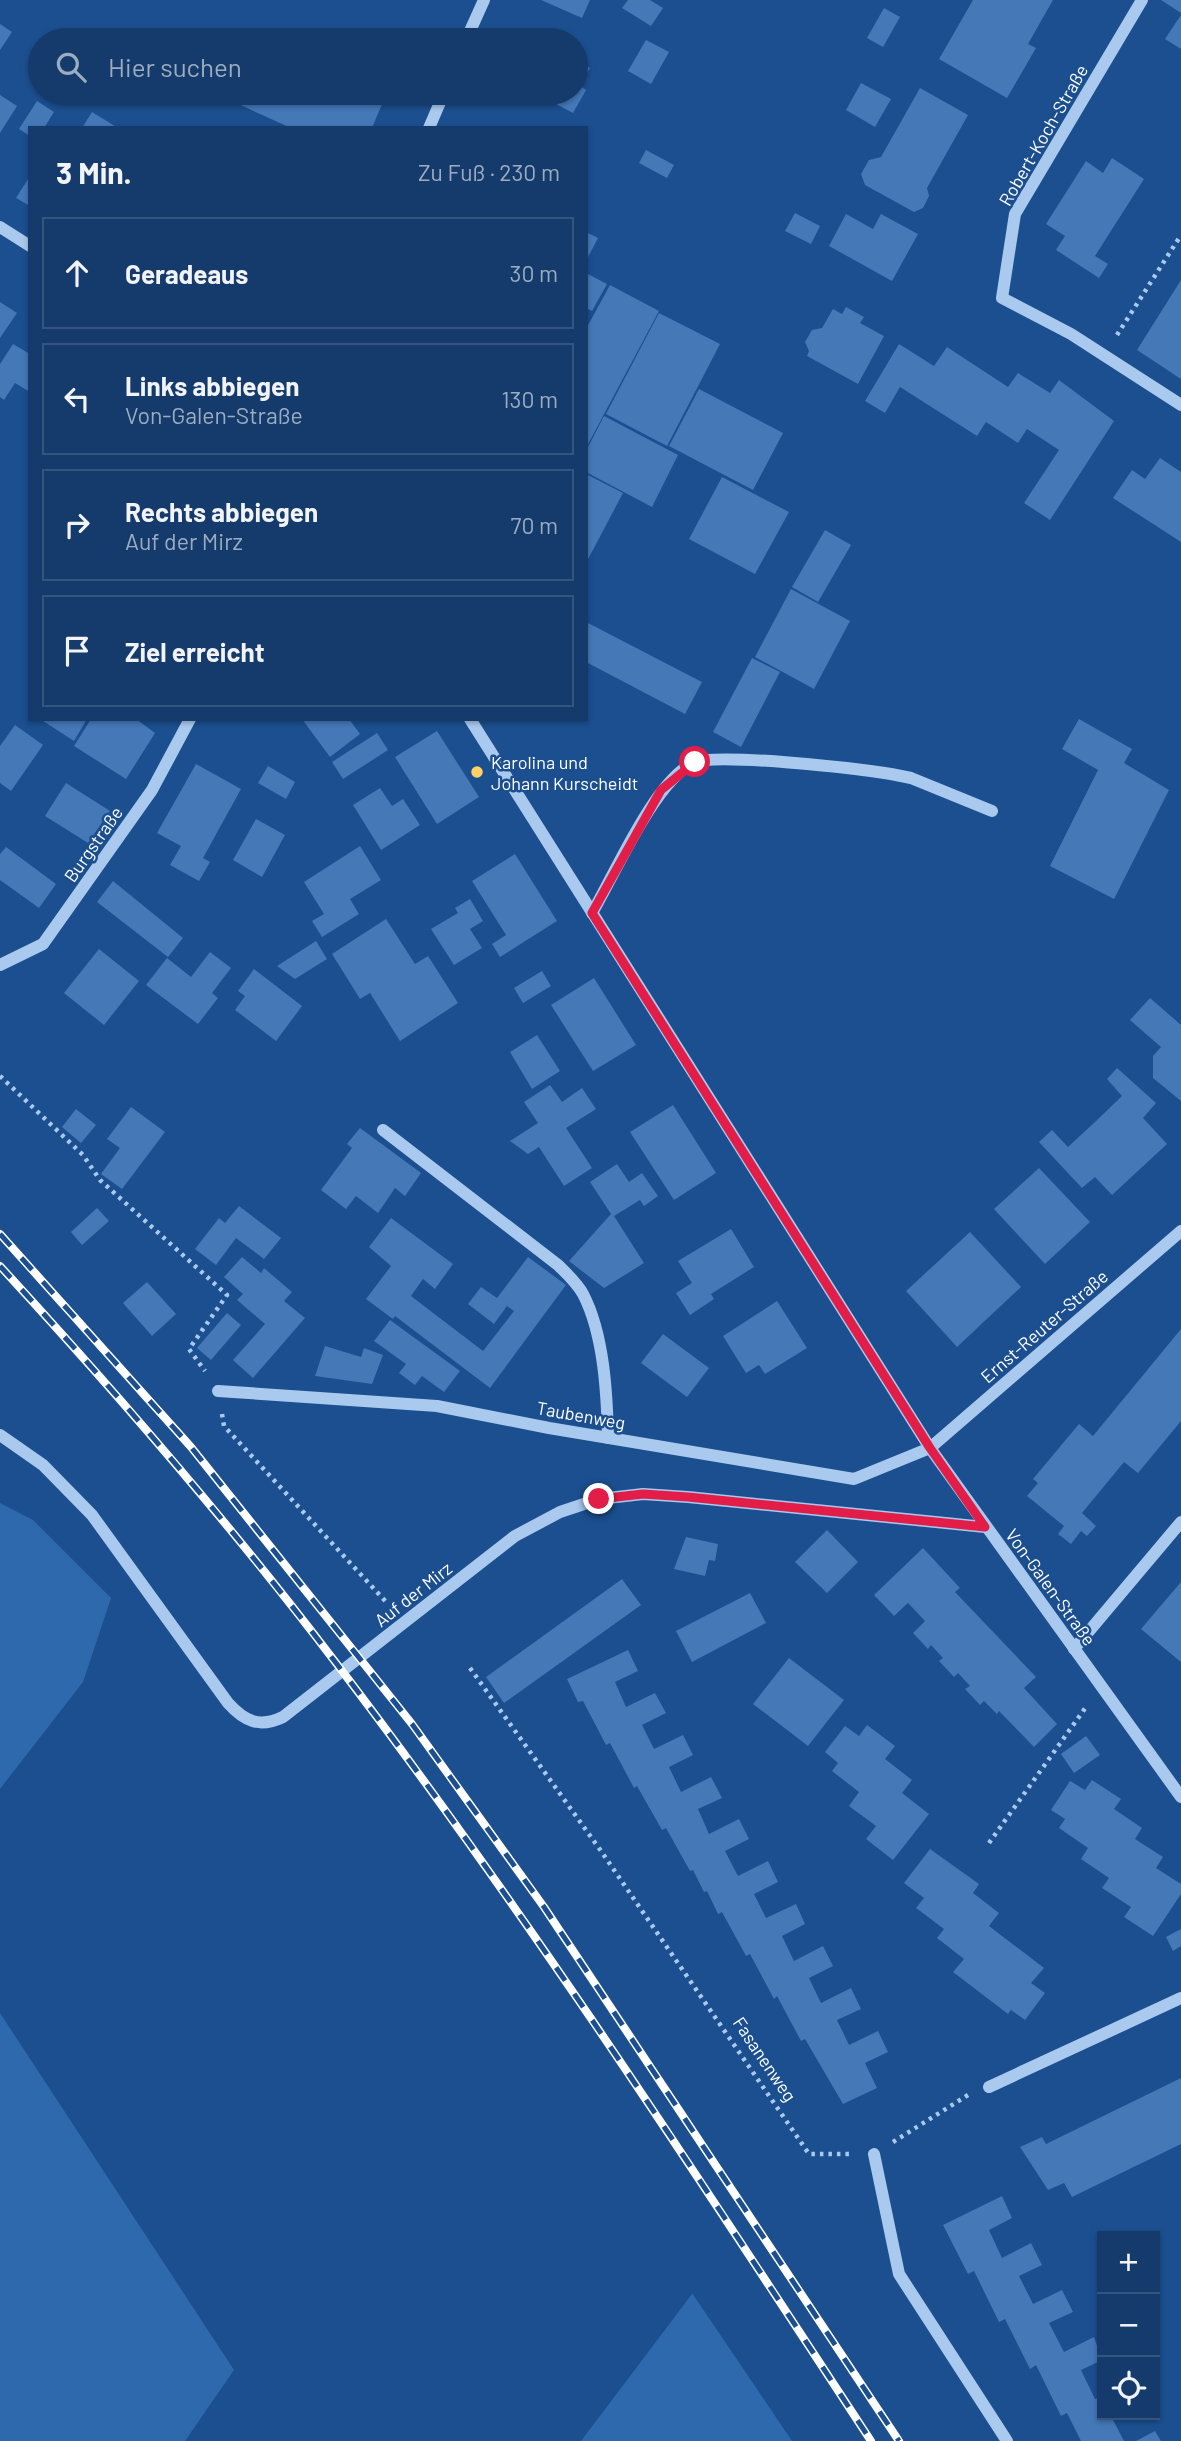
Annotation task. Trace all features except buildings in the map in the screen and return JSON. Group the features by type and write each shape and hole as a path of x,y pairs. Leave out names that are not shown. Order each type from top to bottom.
{"street":[{"path":"471,28 484,0"},
{"name":"Robert-Koch-Straße","path":"1142,0 1015,214 1002,298 1104,354 1181,404"},
{"path":"430,126 439,105"},
{"path":"0,227 28,245"},
{"name":"Burgstraße","path":"0,965 43,944 152,790 189,721"},
{"name":"Von-Galen-Straße","path":"471,721 930,1448 1181,1797"},
{"path":"592,913 661,790 695,762 762,761 882,772 911,778 992,811"},
{"path":"383,1130 558,1265 574,1282 587,1308 607,1390 608,1438"},
{"name":"Ernst-Reuter-Straße","path":"930,1448 1181,1231"},
{"name":"Taubenweg","path":"218,1391 437,1406 854,1479 930,1448"},
{"name":"Auf der Mirz","path":"0,1435 43,1465 92,1515 228,1703 240,1717 253,1723 269,1723 283,1717 515,1535 560,1512 599,1499 643,1494 688,1497 985,1527"},
{"path":"1074,1649 1181,1522"},
{"path":"989,2087 1181,1998"},
{"path":"874,2154 899,2274 1007,2441"}],"path":[{"path":"1104,354 1181,235"},
{"path":"0,1076 83,1155 100,1180 227,1295 189,1349 218,1391 224,1426 405,1622"},
{"name":"Fasanenweg","path":"470,1668 601,1851 809,2154 874,2154"},
{"path":"989,1843 1102,1686"},
{"path":"874,2154 974,2091 989,2087"}],"shaded area":[{"path":"0,1503 33,1520 111,1598 83,1682 0,1789"},
{"path":"0,2013 234,2370 185,2441 0,2441"},
{"path":"692,2294 792,2441 581,2441"}],"railway":[{"path":"0,1234 191,1447 412,1724 544,1907 899,2441"},
{"path":"0,1266 213,1508 294,1608 404,1754 609,2045 871,2441"}],"place":[{"name":"Karolina und Johann Kurscheidt","path":"477,772"}],"route":[{"path":"599,1499 643,1494 688,1497 985,1527 930,1448 592,913 661,790 695,762"}]}
